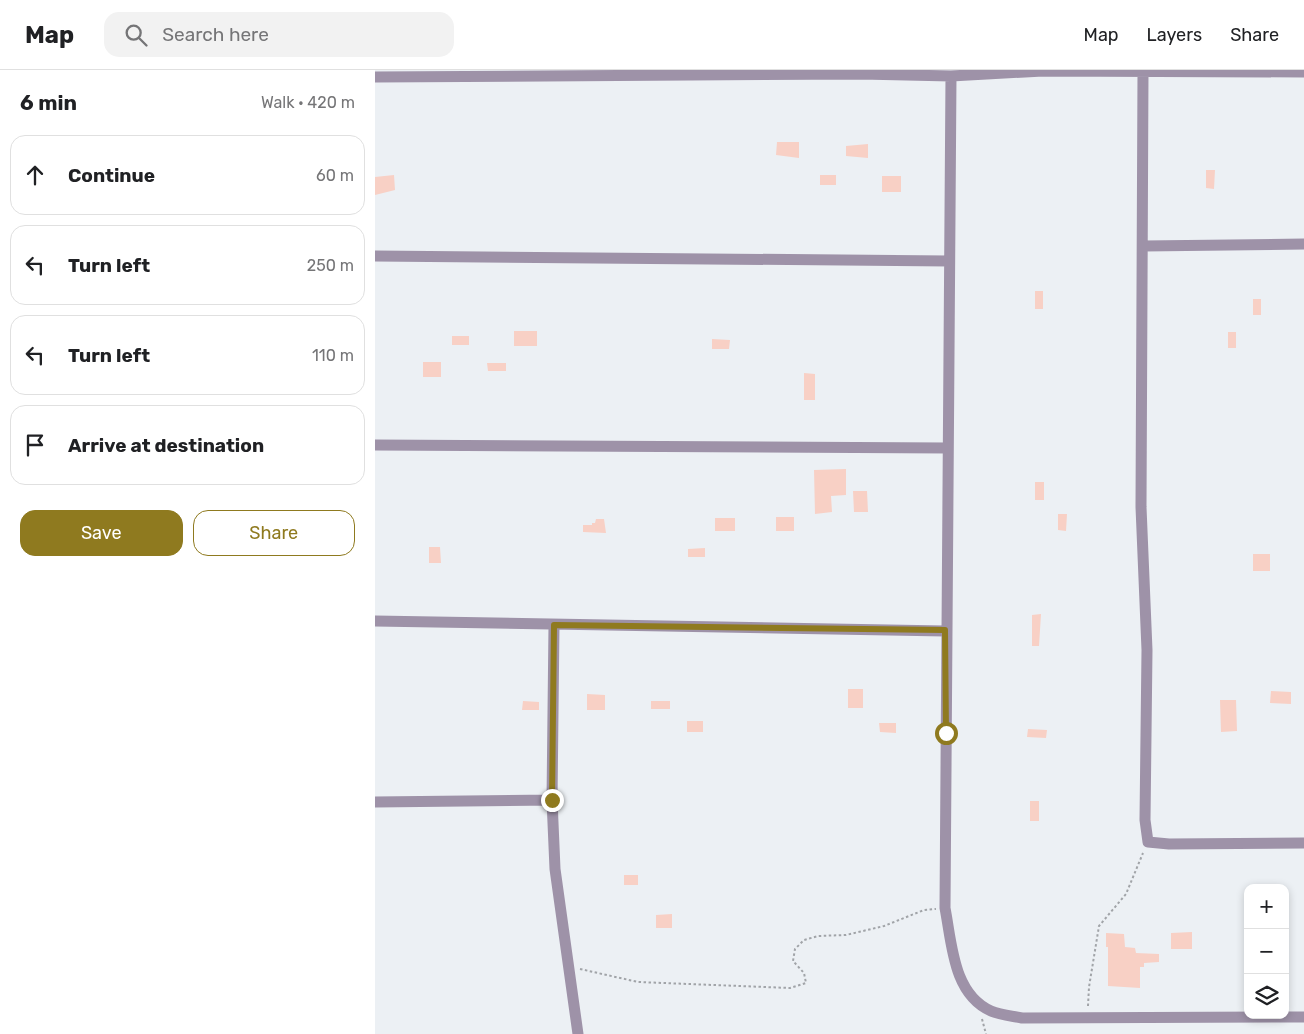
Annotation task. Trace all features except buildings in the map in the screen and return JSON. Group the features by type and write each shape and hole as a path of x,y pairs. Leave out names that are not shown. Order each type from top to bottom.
{"street":[{"path":"375,77 852,74 951,76 1007,71 1304,72"},
{"path":"1143,72 1144,246 1141,508 1147,650 1145,820 1148,842 1169,844 1304,843"},
{"path":"951,76 949,448 945,630 945,908 960,980 977,1002 992,1012 1022,1018 1304,1017"},
{"path":"1144,246 1304,244"},
{"path":"375,256 949,261"},
{"path":"375,445 949,448"},
{"path":"375,621 945,630"},
{"path":"554,625 552,800 556,879 578,1034"},
{"path":"375,802 552,800"}],"path":[{"path":"1088,1018 1089,987 1099,926 1126,894 1148,842"},
{"path":"568,967 604,972 638,982 790,988 806,983 804,973 793,961 795,949 804,940 817,936 846,935 884,926 924,910 945,908"}],"route":[{"path":"552,800 554,625 945,630 946,733"}]}
